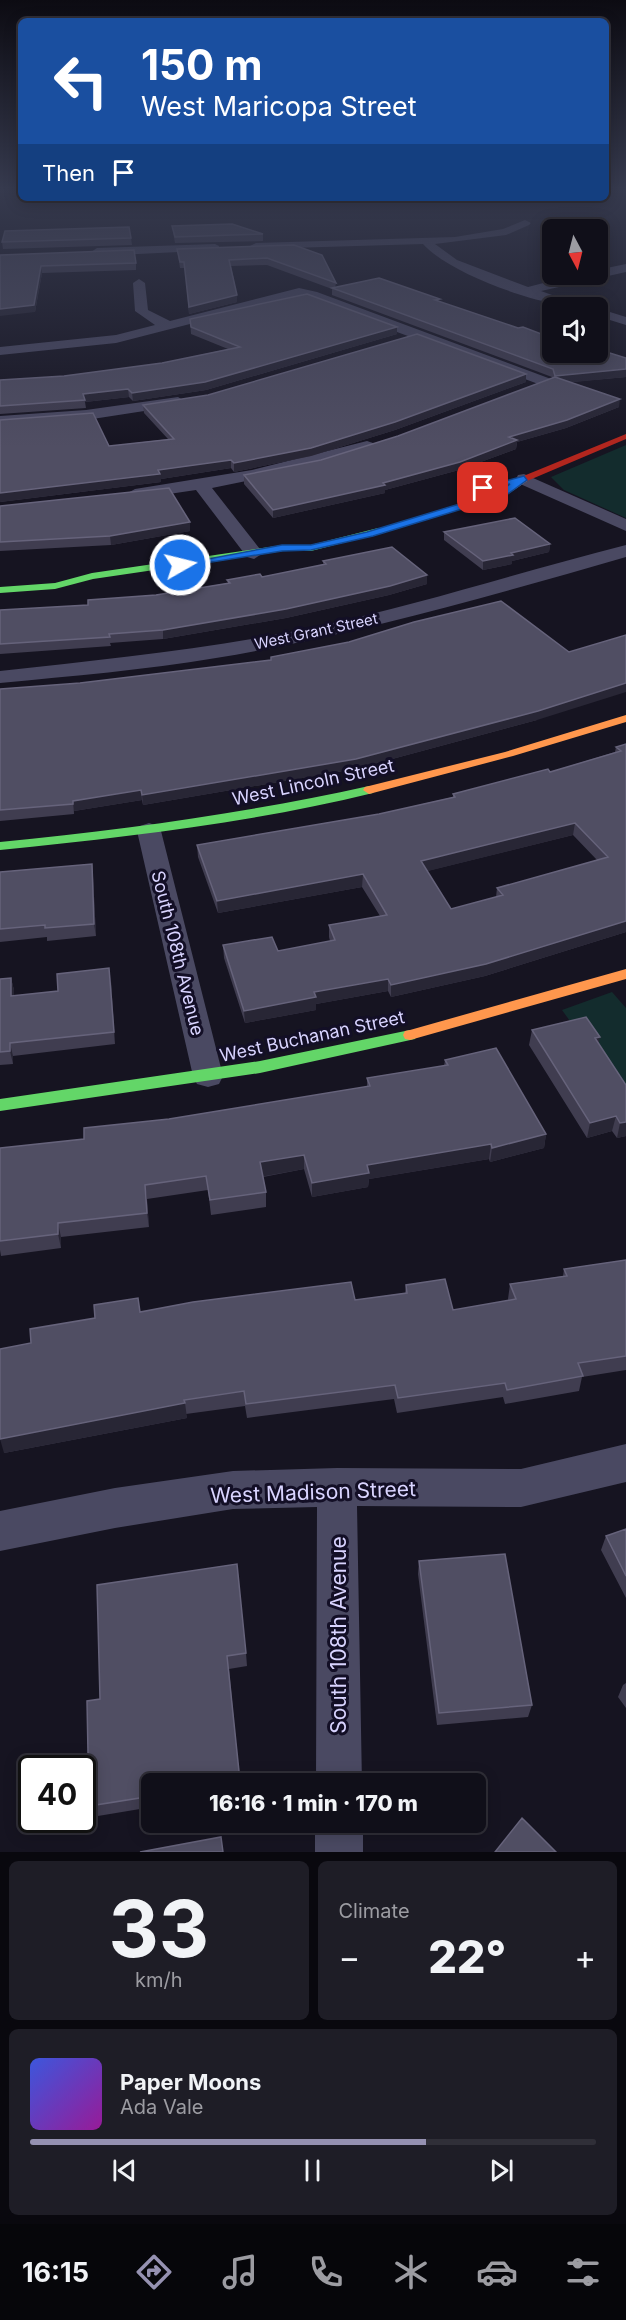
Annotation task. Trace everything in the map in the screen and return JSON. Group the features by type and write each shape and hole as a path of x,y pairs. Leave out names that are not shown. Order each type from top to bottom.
{"street":[{"path":"488,275 547,297"},
{"path":"139,283 142,310 152,319 170,326"},
{"path":"528,291 552,285"},
{"path":"0,351 97,342 170,326 299,292 546,381 521,393"},
{"path":"608,315 626,321"},
{"path":"393,342 416,335"},
{"path":"0,421 86,415 198,398"},
{"path":"0,590 55,586 92,576 282,548 294,539 366,523 524,479 626,436"},
{"path":"123,496 201,485 315,462 380,442"},
{"path":"524,479 626,526"},
{"path":"201,485 254,553"},
{"name":"West Grant Street","path":"0,677 216,651 321,631 413,610 626,551"},
{"path":"0,577 50,574 92,576"},
{"name":"West Lincoln Street","path":"0,846 149,831 380,787 478,763 626,718"},
{"name":"South 108th Avenue","path":"149,831 208,1076"},
{"name":"West Buchanan Street","path":"0,1105 208,1076 347,1049 516,1009 626,974"},
{"name":"West Madison Street","path":"0,1531 115,1508 233,1490 521,1488 626,1463"},
{"name":"South 108th Avenue","path":"337,1488 339,1773"},
{"path":"339,1833 339,1852"}],"green space":[{"path":"626,445 626,518 564,490 551,477"},
{"path":"612,992 626,1008 626,1099 562,1010"}],"building":[{"path":"0,275 39,275 34,305 0,309"},
{"path":"185,275 233,275 237,295 189,307"},
{"path":"315,275 332,275 336,283"},
{"path":"379,278 440,299 435,300 542,334 542,363 608,363 608,352 626,358 626,369 555,376 553,369 332,288"},
{"path":"307,294 397,327 205,382 132,393 128,389 83,394 85,400 0,406 0,380 64,376 162,363 240,347 191,327 190,319"},
{"path":"417,334 526,374 395,422 311,448 234,463 231,460 158,470 160,474 0,493 0,420 93,413 109,446 174,439 143,405 208,395"},
{"path":"555,377 620,399 567,420 509,437 517,440 460,462 383,483 385,485 273,510 244,475 321,460 398,436"},
{"path":"169,488 190,522 110,536 0,542 0,506"},
{"path":"515,518 550,544 483,561 444,532"},
{"path":"392,547 427,575 390,586 286,609 163,630 109,634 110,637 0,644 0,610 88,605 88,600 156,595 230,583 227,580 260,574 262,577 326,564 323,561"},
{"path":"501,601 569,652 626,635 626,683 538,711 356,759 142,795 141,790 73,801 73,804 0,810 0,689 80,683 271,660 271,657 349,642 414,622"},
{"path":"626,744 626,921 486,964 391,985 388,979 314,992 316,997 244,1011 223,945 272,937 278,951 335,940 329,925 387,915 363,874 217,901 197,845 379,814 455,797 453,794 548,769 550,772 621,751 616,747","holes":["575,823 608,857 497,888 503,895 451,909 421,861"]},
{"path":"92,864 94,924 0,929 0,872"},
{"path":"109,968 114,1032 10,1043 10,1051 0,1052 0,979 11,978 11,996 58,991 57,974"},
{"path":"586,1017 600,1037 595,1038 626,1085 626,1122 620,1123 616,1116 590,1123 532,1030"},
{"path":"496,1048 546,1134 492,1148 491,1144 367,1165 369,1173 312,1183 304,1155 260,1162 266,1192 210,1200 206,1176 145,1185 147,1213 58,1223 58,1234 0,1241 0,1148 84,1139 84,1128 169,1119 370,1086 367,1078 448,1065 445,1060"},
{"path":"626,1260 626,1356 578,1363 583,1376 507,1390 505,1383 398,1398 395,1385 246,1404 244,1391 184,1400 185,1403 0,1439 0,1349 31,1343 30,1329 95,1318 94,1305 138,1298 140,1312 193,1302 351,1282 355,1300 407,1293 406,1285 445,1279 453,1310 516,1299 510,1284 567,1276 564,1269"},
{"path":"626,1529 626,1576 606,1536"},
{"path":"505,1554 532,1705 439,1713 419,1561"},
{"path":"237,1564 246,1653 227,1656 239,1773 141,1773 141,1798 96,1805 96,1755 88,1755 87,1701 100,1699 97,1585"},
{"path":"522,1818 556,1852 495,1852"},
{"path":"221,1837 223,1852 140,1852"}],"traffic: fast":[{"path":"0,590 55,586 92,576 283,548 311,548 378,531"},
{"path":"0,846 186,824 277,809 369,790"},
{"path":"0,1105 260,1067 410,1035"}],"traffic: slow":[{"path":"378,531 502,494 524,479"},
{"path":"369,790 509,754 626,718"},
{"path":"410,1035 626,974"}],"traffic: jam":[{"path":"502,484 524,479 626,436"}],"route":[{"path":"180,565 282,548 311,548 369,534 502,494 524,479 483,488"}]}
